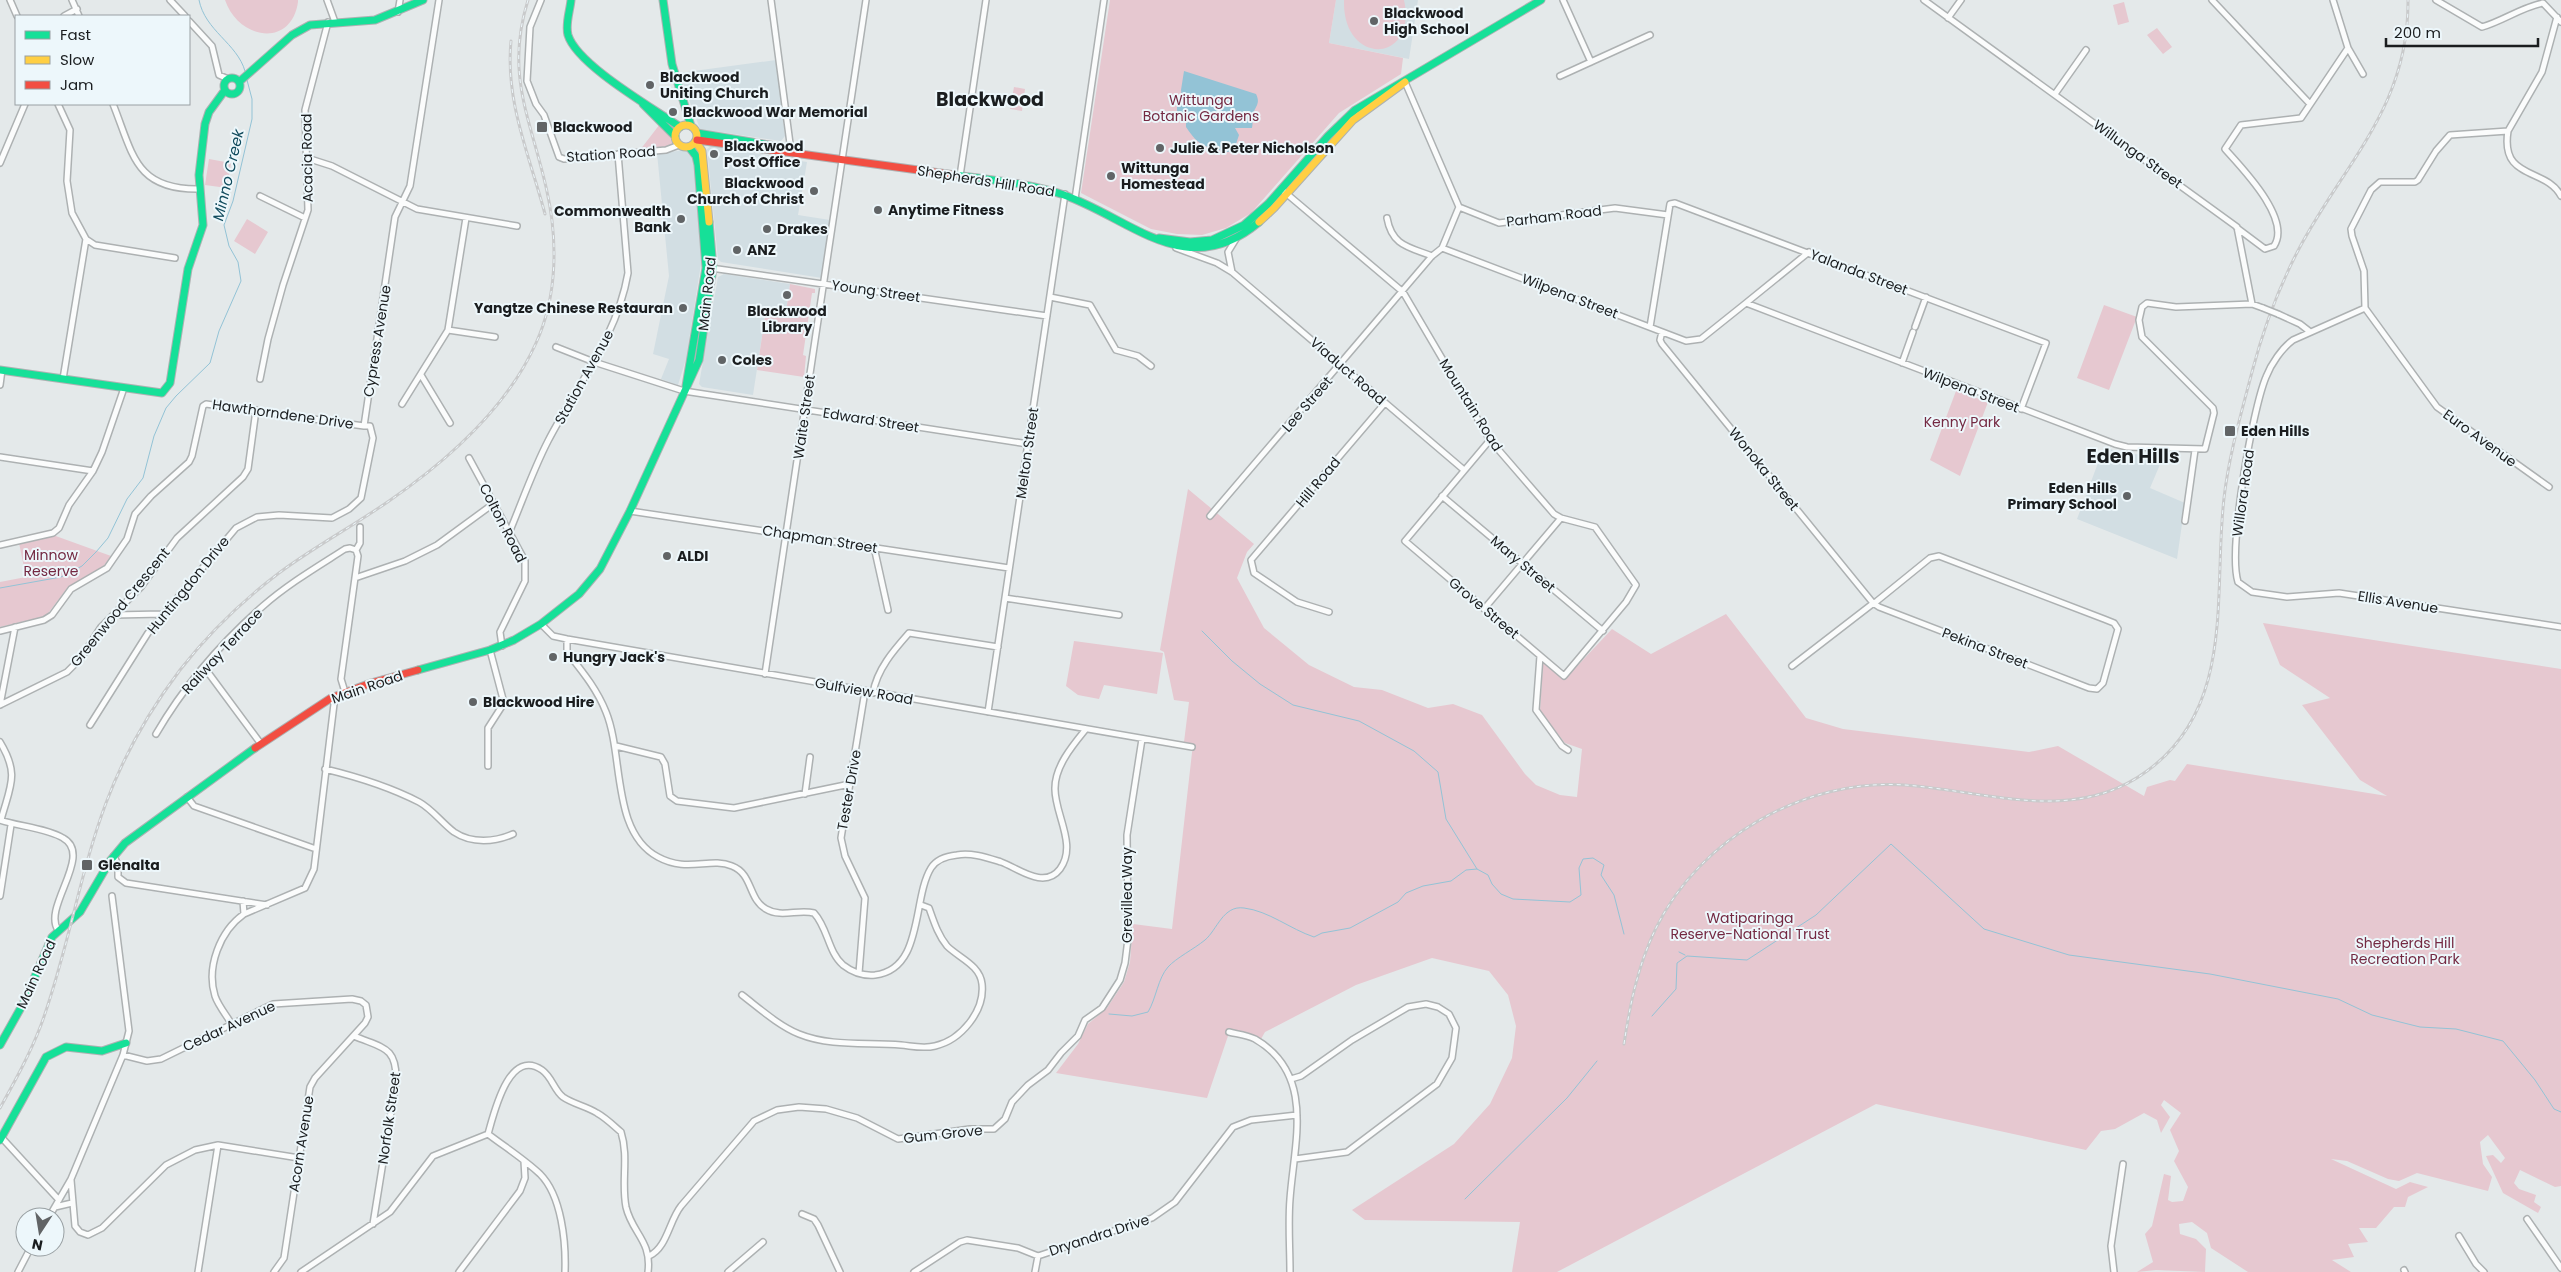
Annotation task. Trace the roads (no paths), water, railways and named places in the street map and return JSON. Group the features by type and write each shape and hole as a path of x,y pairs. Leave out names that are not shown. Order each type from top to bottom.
{"main road":[{"path":"225,90 232,94 237,93 244,78 292,35 310,25 375,20 423,0"},
{"path":"571,0 568,34 576,50 641,102 675,136 679,145 689,147 697,138 673,77 668,52 663,0"},
{"name":"Shepherds Hill Road","path":"697,138 960,176 1065,194 1168,245 1180,247 1214,245 1237,238 1260,222 1348,116 1382,93 1405,82 1541,0"},
{"path":"1,370 162,393 170,383 188,270 203,225 199,189 205,124 213,106 225,90 224,85 228,80 244,78"},
{"path":"641,102 680,126 691,126"},
{"path":"675,136 686,111"},
{"name":"Shepherds Hill Road","path":"697,138 714,142 791,151"},
{"name":"Main Road","path":"0,1045 23,1004 52,937 80,912 114,856 125,843 261,744 331,698 345,692 502,646 541,624 579,594 600,569 630,511 685,388 709,268 702,151 697,138"},
{"path":"702,151 714,142"},
{"name":"Main Road","path":"689,147 696,156 698,165 709,268"},
{"name":"Shepherds Hill Road","path":"1151,236 1190,242 1212,240 1232,232 1253,218 1284,191"},
{"path":"1,1139 46,1057 56,1049 76,1046 102,1051 126,1043"}],"street":[{"path":"10,0 17,15"},
{"path":"72,0 79,15"},
{"path":"170,0 184,15"},
{"path":"327,0 331,22"},
{"path":"398,12 400,0"},
{"name":"Cypress Avenue","path":"356,504 362,498 365,489 372,438 370,426 364,426 395,217 410,186 439,0"},
{"name":"Station Road","path":"541,0 530,27 527,81 533,98 544,115 559,157 564,159 659,151 679,145"},
{"path":"771,0 791,151"},
{"name":"Waite Street","path":"765,674 866,0"},
{"path":"960,176 986,0"},
{"path":"1075,199 1104,0"},
{"path":"1563,0 1591,62"},
{"name":"Willunga Street","path":"1924,0 2265,249 2274,246 2277,242 2276,225 2262,192 2225,149 2241,125 2297,120 2301,118 2310,104"},
{"path":"1948,18 1960,0"},
{"path":"2212,0 2310,104 2348,48"},
{"path":"2333,0 2348,48 2363,74"},
{"path":"2436,0 2482,27 2503,21 2532,5 2543,4 2561,22"},
{"path":"66,15 77,9"},
{"path":"2557,17 2542,72 2508,131 2509,153 2512,162 2525,172 2556,188 2561,196"},
{"path":"190,21 212,46 219,75 228,80"},
{"name":"Acacia Road","path":"260,379 268,339 308,210 305,110 331,22"},
{"path":"1560,76 1650,35"},
{"path":"2055,94 2086,50"},
{"path":"1284,191 1402,292 1432,256 1442,248 1460,207 1405,82"},
{"path":"0,163 25,105"},
{"path":"58,105 70,130 68,196 72,213 86,239 95,245 175,258"},
{"path":"113,105 145,174 163,185 199,189"},
{"path":"2365,308 2365,276 2351,229 2375,185 2380,182 2414,182 2418,180 2436,152 2450,135 2508,131"},
{"name":"Station Avenue","path":"509,533 548,442 614,324 628,273 618,154"},
{"path":"307,158 332,166 417,209 517,226"},
{"name":"Melton Street","path":"988,712 1065,194"},
{"path":"260,196 305,218"},
{"name":"Yalanda Street","path":"1668,216 1672,203 1809,252 2046,343 2020,408"},
{"name":"Parham Road","path":"1460,207 1499,223 1615,208 1668,216"},
{"path":"1650,327 1668,216"},
{"path":"402,404 448,330 466,218"},
{"path":"1387,218 1390,232 1401,244 1432,256"},
{"path":"2237,227 2252,304 2300,324 2309,331"},
{"path":"1232,272 1228,252 1237,238"},
{"path":"63,379 86,239"},
{"name":"Viaduct Road","path":"1168,245 1217,264 1232,272 1464,470"},
{"name":"Wilpena Street","path":"1442,248 1662,332 1694,342 1701,339 1809,252"},
{"name":"Young Street","path":"709,268 1047,316"},
{"name":"Lee Street","path":"1210,516 1402,292"},
{"name":"Mountain Road","path":"1402,292 1490,440 1554,514 1561,518 1595,527 1636,585 1603,631"},
{"path":"1050,297 1090,305 1116,350 1138,356 1151,366"},
{"path":"1902,363 1926,297"},
{"name":"Wilpena Street","path":"1746,303 2127,447 2195,450 2202,450 2208,446 2214,410 2142,337 2139,320 2142,307 2147,303 2176,307 2252,304"},
{"name":"Willora Road","path":"2238,582 2235,548 2252,432 2266,376 2285,347 2309,331 2365,308"},
{"name":"Euro Avenue","path":"2365,308 2437,407 2548,487"},
{"path":"448,330 496,337"},
{"name":"Wonoka Street","path":"1662,332 1660,340 1662,344 1874,603"},
{"name":"Edward Street","path":"556,347 594,362 685,388 1028,444"},
{"path":"0,385 1,370"},
{"path":"421,375 450,422"},
{"path":"0,545 53,533 59,528 69,505 92,471 108,436 124,388"},
{"name":"Hill Road","path":"1329,612 1297,602 1275,588 1254,573 1251,560 1385,403"},
{"name":"Hawthorndene Drive","path":"15,627 44,620 52,615 71,589 107,568 127,539 135,514 151,496 189,462 203,406 209,404 364,426"},
{"name":"Greenwood Crescent","path":"0,705 67,672 81,658 101,627 141,587 176,538 243,478 248,469 256,410"},
{"path":"1442,496 1490,440"},
{"path":"2185,520 2195,450"},
{"path":"0,457 92,471"},
{"name":"Colton Road","path":"469,458 525,561 525,581 500,632 502,646"},
{"name":"Grove Street","path":"1442,496 1405,541 1540,656 1564,676 1603,631"},
{"name":"Mary Street","path":"1442,496 1603,631"},
{"name":"Huntingdon Drive","path":"90,725 148,633 236,528 257,518 279,515 332,518 356,504"},
{"path":"354,578 405,561 437,545 493,504"},
{"name":"Chapman Street","path":"630,511 1010,568"},
{"path":"1484,608 1561,518"},
{"path":"345,692 341,679 358,556 356,550 360,543 360,527"},
{"path":"874,547 888,610"},
{"name":"Railway Terrace","path":"156,734 169,711 204,667 241,628 276,596 345,549 356,550"},
{"name":"Pekina Street","path":"1939,556 2114,623 2118,629 2103,683 2097,689 1874,603 1930,558 1939,556"},
{"name":"Ellis Avenue","path":"2238,582 2252,592 2287,598 2339,593 2561,628"},
{"path":"1005,598 1119,615"},
{"path":"1792,666 1874,603"},
{"path":"114,615 163,614"},
{"name":"Gulfview Road","path":"541,624 553,636 567,639 1192,747"},
{"path":"0,631 15,627 0,705"},
{"path":"874,692 875,680 909,632 998,647"},
{"path":"567,639 567,652 584,672 607,713 616,746 627,816 644,847 658,857 677,864 697,866 725,864 741,870 749,880 759,903 765,908 782,913 814,913 836,959 851,971 859,973 877,975 900,963 910,946 930,871 943,858 959,854 976,856 1003,862 1024,874 1037,878 1051,875 1060,869 1065,854 1066,838 1055,788 1066,757 1086,729"},
{"path":"488,766 488,728 504,703 490,650"},
{"path":"1540,656 1536,710 1562,746 1568,750"},
{"path":"204,667 261,744"},
{"name":"Tester Drive","path":"859,973 865,898 845,856 841,838 866,691"},
{"path":"231,1023 215,996 212,975 219,946 244,914 305,888 314,869 334,704 331,698"},
{"name":"Grevillea Way","path":"1078,1036 1085,1020 1102,1008 1112,995 1126,963 1127,835 1142,738"},
{"path":"0,742 10,758 12,770 1,820 11,825 64,838 72,848 73,856 66,884 53,915 58,930"},
{"path":"616,746 661,757 665,764 670,796 677,801 734,808 850,784"},
{"path":"805,794 810,757"},
{"path":"325,769 388,786 422,804 454,832 465,837 494,841 513,834"},
{"path":"188,797 194,806 316,849"},
{"path":"0,896 11,825"},
{"path":"114,856 118,864 118,877 126,883 268,905"},
{"path":"55,1207 71,1179 123,1055 130,1027 112,896"},
{"path":"242,901 244,914"},
{"path":"742,995 793,1031 836,1043 924,1047 946,1042 961,1031 978,1010 982,982 974,968 948,946 937,930 929,908 921,905"},
{"name":"Cedar Avenue","path":"123,1055 147,1061 161,1059 231,1023 278,1002 352,999 361,1001 366,1005"},
{"path":"1291,1079 1301,1076 1352,1040 1408,1007 1426,1004 1438,1007 1449,1014 1456,1028 1452,1058 1437,1084 1347,1152 1295,1159"},
{"name":"Acorn Avenue","path":"274,1272 284,1258 310,1088 315,1078 354,1036 368,1017 366,1005"},
{"path":"1229,1032 1253,1038 1269,1050 1283,1064 1291,1079 1298,1130 1290,1199 1290,1272"},
{"name":"Norfolk Street","path":"354,1036 387,1050 396,1062 396,1082 373,1224"},
{"name":"Gum Grove","path":"649,1256 655,1253 661,1246 674,1215 681,1206 754,1121 764,1115 799,1107 826,1109 858,1118 898,1139 970,1129 994,1129 1005,1119 1012,1102 1028,1085 1048,1070 1078,1036"},
{"path":"488,1134 497,1103 517,1068 527,1064 540,1068 550,1076 560,1095 597,1113 621,1132 625,1152 627,1208 631,1222 644,1240 649,1256 648,1272"},
{"name":"Dryandra Drive","path":"1038,1256 1159,1214 1175,1202 1233,1127 1251,1120 1297,1115"},
{"path":"301,1272 390,1212 433,1156 488,1134"},
{"path":"488,1134 541,1175 549,1189 564,1230 565,1272"},
{"path":"1,1139 60,1200"},
{"path":"71,1179 75,1226 80,1232 88,1235 96,1233 166,1164 195,1150 218,1145 299,1158"},
{"path":"198,1272 218,1145"},
{"path":"459,1272 520,1191 524,1178 524,1161"},
{"path":"2114,1272 2111,1246 2123,1164"},
{"path":"55,1207 72,1204"},
{"path":"802,1214 814,1219 818,1225 840,1272"},
{"path":"2527,1219 2561,1268"},
{"path":"2460,1236 2476,1264 2484,1272"},
{"path":"914,1272 960,1242 967,1240 1018,1248 1038,1256 1035,1272"},
{"path":"728,1272 763,1242"},
{"path":"18,1272 26,1257"}],"water":[{"path":"1184,71 1256,94 1258,103 1253,115 1252,128 1235,128 1239,135 1235,147 1228,152 1208,147 1199,142 1186,127 1186,123 1177,114 1177,104 1182,98 1181,90"}],"waterway":[{"name":"Minno Creek","path":"199,0 202,11 214,29 235,52 245,71"},
{"name":"Minno Creek","path":"0,588 61,577 82,566 96,552 108,538 127,499 143,478 154,436 166,408 210,363 219,331 241,281 238,262 229,246 224,225 233,201 252,119 252,99 247,80"},
{"path":"1202,631 1232,661 1260,684 1293,705 1359,721 1414,751 1438,772 1446,819 1477,869"},
{"path":"1652,1016 1676,989 1677,963 1687,956 1747,960 1816,915 1891,844 1984,929 2069,955 2210,974 2338,999 2372,1015 2420,1027 2456,1029 2503,1041 2535,1080 2554,1109 2561,1112"},
{"path":"1109,1014 1132,1016 1148,1012 1168,967 1205,940 1221,919 1231,910 1237,908 1253,910 1271,916 1296,930 1314,937 1322,933 1350,928 1398,902 1406,893 1423,886 1451,881 1466,870 1477,869 1488,875 1492,884 1501,894 1513,899 1570,902 1581,895 1579,868 1583,859 1593,858 1604,865 1601,875 1614,895 1624,934"},
{"path":"1679,952 1685,955"},
{"path":"1465,1199 1567,1098 1597,1061"}],"railway":[{"path":"0,1108 17,1078 41,1025 59,970 88,858 113,785 138,734 180,670 214,631 265,584 306,554 389,501 453,451 492,411 509,389 524,367 536,343 549,306 554,266 554,246 550,206 527,117 519,73 522,26 528,0"},
{"path":"1624,1044 1632,999 1644,956 1656,928 1675,896 1699,867 1728,841 1760,820 1794,803 1830,792 1867,785 1905,785 2029,800 2060,801 2090,797 2119,787 2147,771 2175,745 2195,714 2208,681 2215,646 2226,482 2236,435 2261,340 2293,260 2319,214 2372,130 2387,101 2398,71 2406,37 2408,0"},
{"path":"511,41 510,64 515,108 545,214"}],"place":[{"name":"Blackwood High School","path":"1374,21"},
{"name":"Blackwood Uniting Church","path":"650,85"},
{"name":"Blackwood War Memorial","path":"673,112"},
{"name":"Blackwood","path":"542,127"},
{"name":"Julie & Peter Nicholson","path":"1160,148"},
{"name":"Blackwood Post Office","path":"714,154"},
{"name":"Wittunga Homestead","path":"1111,176"},
{"name":"Blackwood Church of Christ","path":"814,191"},
{"name":"Anytime Fitness","path":"878,210"},
{"name":"Commonwealth Bank","path":"681,219"},
{"name":"Drakes","path":"767,229"},
{"name":"ANZ","path":"737,250"},
{"name":"Blackwood Library","path":"787,295"},
{"name":"Yangtze Chinese Restauran","path":"683,308"},
{"name":"Coles","path":"722,360"},
{"name":"Eden Hills","path":"2230,431"},
{"name":"Eden Hills Primary School","path":"2127,496"},
{"name":"ALDI","path":"667,556"},
{"name":"Hungry Jack's","path":"553,657"},
{"name":"Blackwood Hire","path":"473,702"},
{"name":"Glenalta","path":"87,865"}],"district":[{"name":"Blackwood","path":"990,99"},
{"name":"Eden Hills","path":"2133,456"}],"park label":[{"name":"Wittunga Botanic Gardens","path":"1201,108"},
{"name":"Kenny Park","path":"1962,422"},
{"name":"Minnow Reserve","path":"51,564"},
{"name":"Watiparinga Reserve-National Trust","path":"1750,926"},
{"name":"Shepherds Hill Recreation Park","path":"2405,952"}]}
